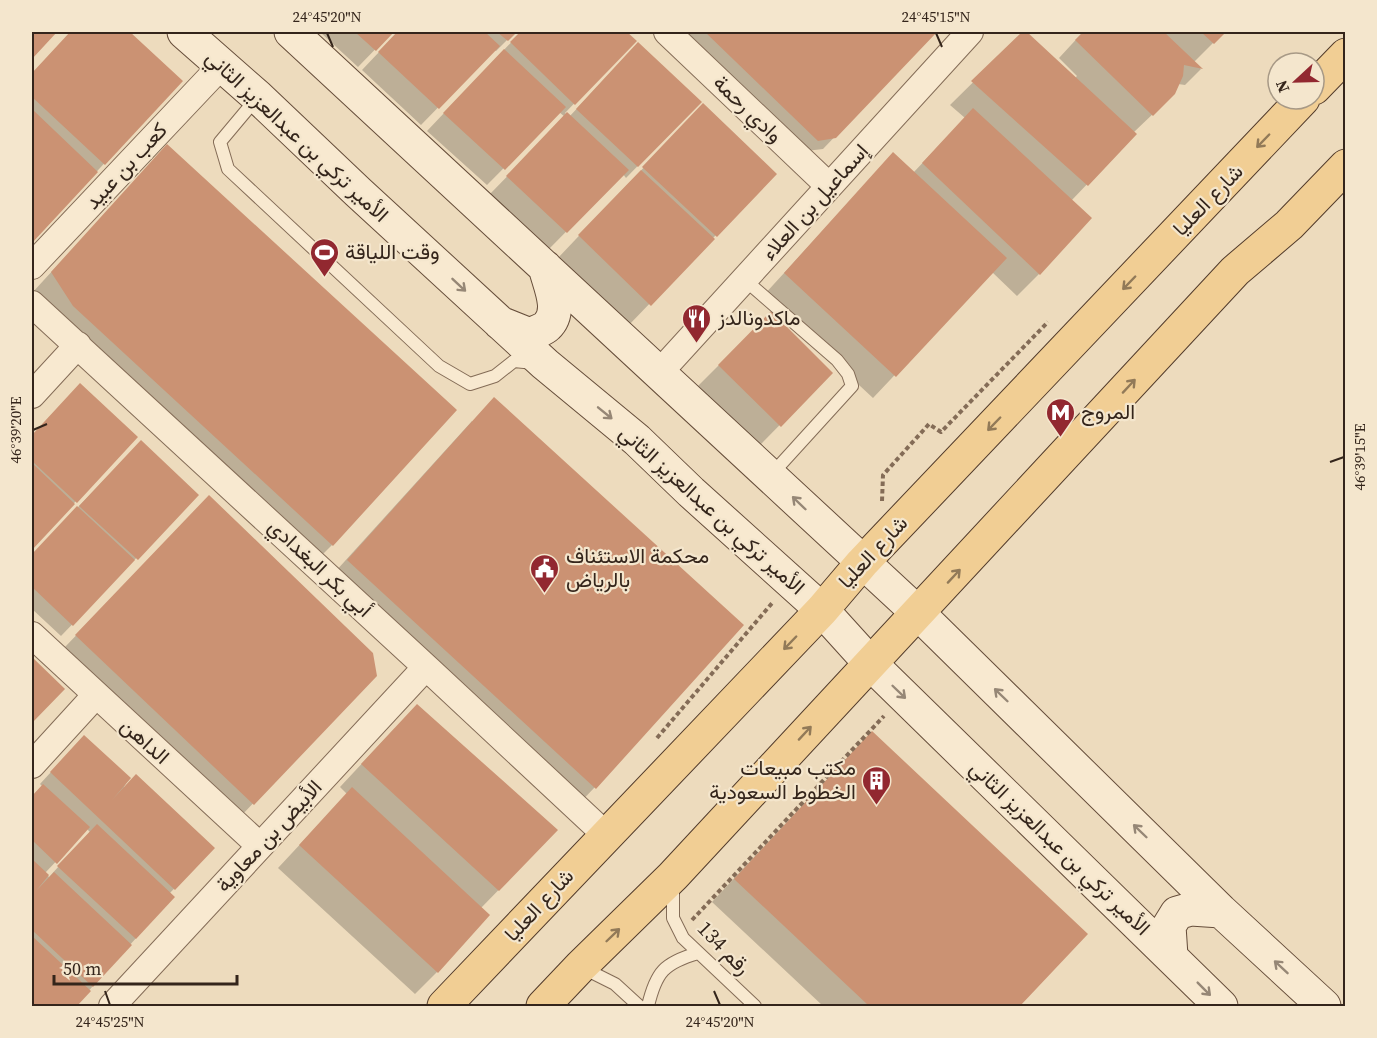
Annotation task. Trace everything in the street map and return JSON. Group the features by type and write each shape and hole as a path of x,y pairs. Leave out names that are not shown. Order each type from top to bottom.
{"main road":[{"path":"1326,76 1346,55"},
{"name":"شارع العليا","path":"444,1006 822,610 862,563 1292,111"},
{"path":"543,1006 673,876 870,663 919,614 1235,271 1289,225 1346,166"}],"street":[{"name":"الأمير تركي بن عبدالعزيز الثاني","path":"184,32 258,97 545,364 637,440 699,500 782,591 822,610 870,663 1221,1006"},
{"path":"291,32 919,614 1221,911 1324,1006"},
{"name":"وادي رحمة","path":"667,32 829,186"},
{"name":"إسماعيل بن العلاء","path":"659,373 970,32"},
{"name":"كعب بن عبيد","path":"32,266 221,66"},
{"path":"500,323 530,334 546,327 554,315 554,303 544,267"},
{"name":"أبي بكر البغدادي","path":"32,304 606,835"},
{"path":"32,395 78,345"},
{"path":"782,591 821,583 839,570 836,538"},
{"name":"الداهن","path":"32,635 260,846"},
{"name":"الأبيض بن معاوية","path":"112,1006 426,667"},
{"path":"32,765 96,696"},
{"path":"1171,956 1169,926 1177,913 1191,909 1221,911"}],"lane":[{"path":"258,97 220,142 228,169 430,358 439,366 470,384 495,376 514,361 545,364"},
{"path":"745,279 837,360 848,374 852,386 770,476"},
{"name":"رقم 134","path":"673,876 673,918 683,938 755,1006"},
{"path":"648,1006 653,984 663,968 681,958 698,953"},
{"path":"580,967 615,984 639,1006"}],"path":[{"path":"882,503 883,475 929,424 941,432"},
{"path":"650,746 782,591"},
{"path":"681,933 902,694"}],"building":[{"path":"32,32 57,32 32,59"},
{"path":"70,32 130,32 183,81 105,165 32,97 32,73"},
{"path":"355,32 394,32 376,51"},
{"path":"397,32 485,32 500,46 439,109 378,52"},
{"path":"497,32 517,32 508,41"},
{"path":"520,32 627,32 637,41 575,105 510,42"},
{"path":"705,32 937,32 836,138 818,141"},
{"path":"1022,32 1027,32 1137,134 1088,186 971,81"},
{"path":"1083,32 1164,32 1203,69 1184,65 1183,76 1175,94 1153,116 1075,40"},
{"path":"1201,32 1226,32 1214,44"},
{"path":"638,42 702,102 638,167 576,109"},
{"path":"504,49 566,107 505,170 443,113"},
{"path":"703,103 777,174 717,237 642,167"},
{"path":"973,108 1092,218 1040,275 922,163"},
{"path":"32,109 98,172 32,243"},
{"path":"567,112 629,170 567,233 506,176"},
{"path":"167,144 457,410 333,546 73,306 51,272"},
{"path":"893,152 1007,258 896,377 784,273"},
{"path":"641,170 715,239 651,306 578,235"},
{"path":"771,311 833,373 781,427 718,365"},
{"path":"80,383 138,437 77,503 32,461 32,435"},
{"name":"محكمة الاستئناف بالرياض","path":"494,397 744,625 596,789 347,560"},
{"path":"141,440 199,495 138,560 79,506"},
{"path":"32,463 75,504 32,550"},
{"path":"209,495 373,653 377,676 254,805 75,635"},
{"path":"77,506 135,560 73,626 32,587 32,554"},
{"path":"32,657 65,689 32,723"},
{"path":"417,704 558,830 499,891 361,764"},
{"name":"مكتب مبيعات الخطوط السعودية","path":"872,731 1088,934 1020,1006 869,1006 734,879"},
{"path":"84,735 131,778 112,800 136,774 215,848 175,890 50,772"},
{"path":"43,784 90,827 57,864 32,840 32,796"},
{"path":"352,787 490,915 438,973 299,845"},
{"path":"97,824 175,897 136,939 57,866"},
{"path":"32,859 49,875 36,891 54,872 132,945 93,987 32,930"},
{"path":"32,936 91,991 77,1006 32,1006"}],"place":[{"name":"وقت اللياقة","path":"324,278"},
{"name":"ماكدونالدز","path":"697,344"},
{"name":"المروج","path":"1060,438"},
{"name":"محكمة الاستئناف بالرياض","path":"545,594"},
{"name":"مكتب مبيعات الخطوط السعودية","path":"877,806"}]}
